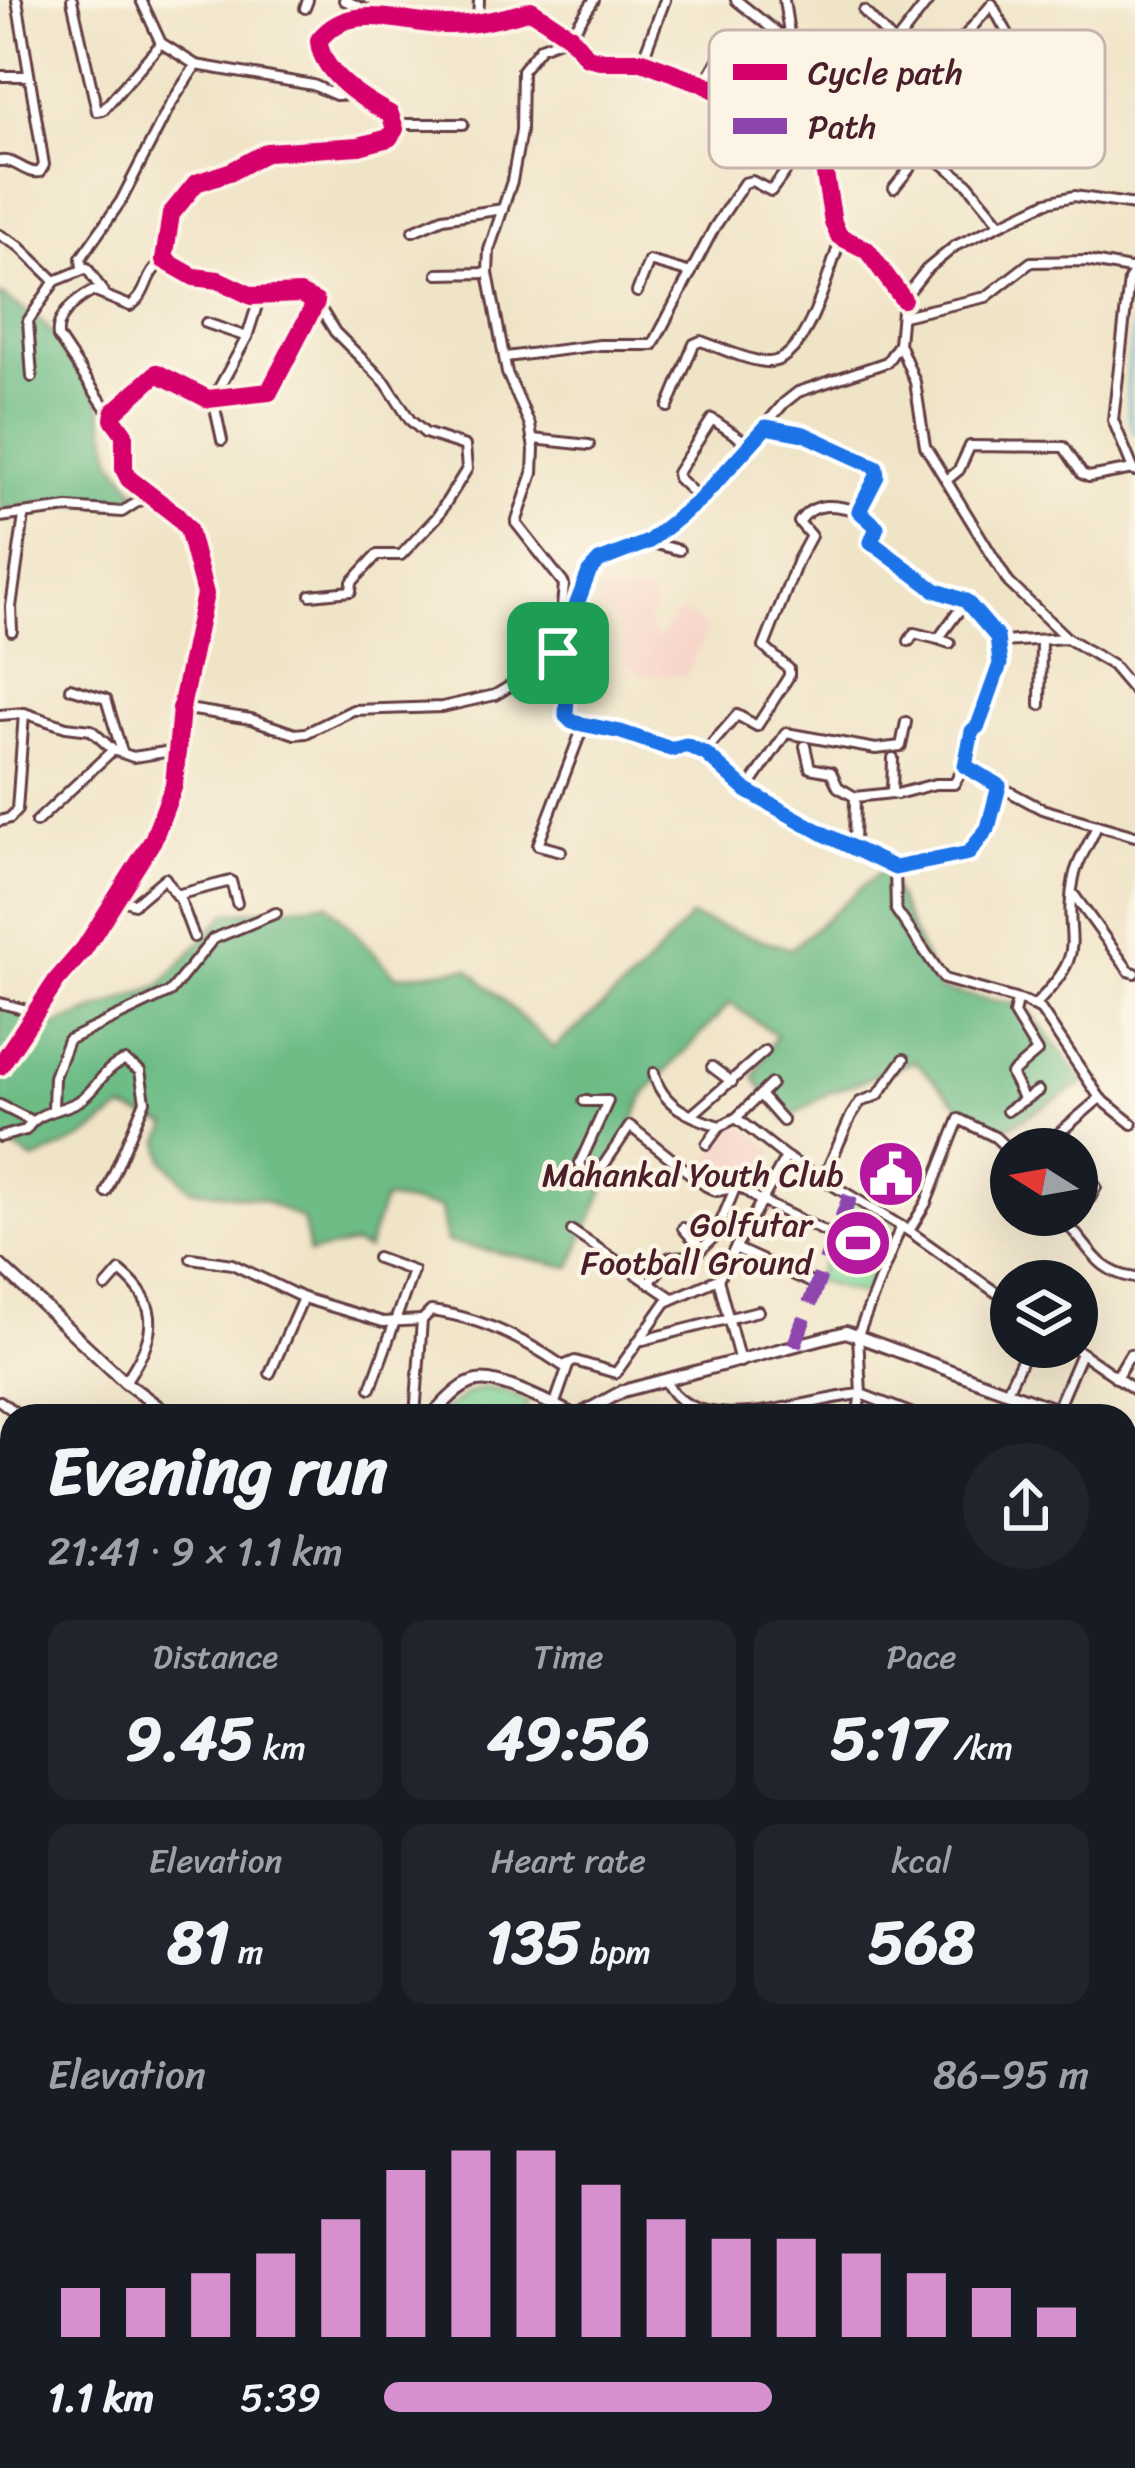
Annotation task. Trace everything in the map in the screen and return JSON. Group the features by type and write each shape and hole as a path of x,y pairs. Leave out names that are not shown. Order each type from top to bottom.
{"main road":[{"path":"0,1265 154,1404"},
{"path":"599,1404 664,1379 846,1332 1043,1404"},
{"path":"444,1404 477,1380 549,1404"}],"street":[{"path":"0,161 34,173 44,166 17,0"},
{"path":"72,0 98,110 103,110 161,44"},
{"path":"141,0 161,44 196,65 313,85 336,95 357,94"},
{"path":"344,0 370,11 440,25 465,25 531,10 570,36 587,57 642,61 709,87"},
{"path":"478,19 479,0"},
{"path":"594,0 570,36 541,47 522,70 521,131 489,250 488,273 509,384 530,425 532,440 533,473 516,523 564,584 558,653 568,670 566,716 572,722 671,749 686,745 704,753 742,786 895,868 969,853 988,828 999,786"},
{"path":"642,61 665,0"},
{"path":"736,0 776,30"},
{"path":"784,0 788,30"},
{"path":"906,30 929,0"},
{"path":"967,30 990,2 1005,30"},
{"path":"0,1066 84,949 165,813 174,785 181,707 206,594 188,530 176,515 134,484 124,469 126,442 56,333 71,306 93,291 130,306 140,299 150,270 164,260 171,214 196,183 267,152 359,146 389,138 395,124 390,114 357,94 325,60 319,40 334,25 370,11"},
{"path":"865,11 882,30"},
{"path":"82,268 80,258 121,201 196,65"},
{"path":"704,84 709,75"},
{"path":"0,76 28,76"},
{"path":"395,124 463,124"},
{"path":"506,357 600,345 653,345 744,183 752,181 771,191 789,168"},
{"path":"181,707 306,733 353,710 442,707 495,695 558,653 589,572 599,561 648,542 700,500 798,392 887,362 899,344 903,299 867,250 841,238 832,222 824,168"},
{"path":"894,188 911,168"},
{"path":"949,168 1000,223"},
{"path":"903,299 926,270 955,246 1047,202 1074,196 1135,206"},
{"path":"413,231 443,218 503,209"},
{"path":"0,235 19,246 55,281"},
{"path":"668,406 694,344 701,341 768,363 789,357 802,338 841,238"},
{"path":"164,260 194,277 218,280 260,296 300,294 316,302 334,332 386,383 410,421 425,433 464,446 467,469 436,518 401,555 377,555 352,582 351,591 310,595"},
{"path":"637,292 649,261 691,273"},
{"path":"903,316 986,297 1031,262 1087,261 1135,270 1113,420 1134,470 1089,477 1064,447 970,446 959,470 948,479"},
{"path":"32,376 28,321 55,281 87,268 104,294"},
{"path":"438,274 488,273"},
{"path":"222,440 212,400 247,337 260,296"},
{"path":"112,419 157,373 212,400 272,390 316,302"},
{"path":"206,323 247,337"},
{"path":"899,344 915,382 925,446 1009,583 1067,638 1112,665 1135,692"},
{"path":"700,500 677,473 712,419 750,445"},
{"path":"766,427 804,434 876,467 877,476 859,511"},
{"path":"532,440 589,446"},
{"path":"0,517 68,508 122,512 148,495"},
{"path":"704,753 737,715 757,726 789,676 789,669 764,647 811,536 799,522 817,507 859,511 877,527 871,542 935,590 966,601 1001,642 1067,638"},
{"path":"12,631 24,516"},
{"path":"648,542 679,550"},
{"path":"938,638 966,601"},
{"path":"910,641 914,633 950,643"},
{"path":"805,746 810,768 831,772 838,787 855,797 954,784 965,766 972,731 978,726 1000,664 997,637"},
{"path":"1040,705 1041,641"},
{"path":"70,688 106,699 118,752"},
{"path":"0,715 24,713 92,730 118,752 133,757 178,750"},
{"path":"0,821 17,810 24,713"},
{"path":"742,786 752,784 786,733 876,748 901,746 906,722"},
{"path":"561,851 538,845 584,724"},
{"path":"36,822 118,752"},
{"path":"892,793 893,758"},
{"path":"965,766 1042,809 1135,836"},
{"path":"854,848 855,797"},
{"path":"1034,1006 1063,977 1073,954 1072,894 1077,864 1097,825"},
{"path":"895,868 896,910 944,979 1041,1010 1060,1045 1100,1098 1134,1124"},
{"path":"117,898 134,904 166,878 178,894 194,937"},
{"path":"178,894 231,881 237,903"},
{"path":"1072,894 1135,973"},
{"path":"53,1109 54,1077 68,1040 170,992 213,939 276,913"},
{"path":"1017,1000 1014,1014 1037,1052 1011,1074 1024,1100"},
{"path":"0,1003 35,1012"},
{"path":"693,1114 764,1051"},
{"path":"824,1177 850,1116 860,1102 878,1095 904,1059"},
{"path":"0,1136 26,1130 32,1120 76,1103 115,1063 125,1061 140,1071 146,1101 106,1192"},
{"path":"712,1067 733,1082"},
{"path":"654,1073 664,1100 720,1126"},
{"path":"707,1144 720,1126 736,1118 771,1084"},
{"path":"1006,1111 1039,1091"},
{"path":"760,1095 783,1120"},
{"path":"1064,1128 1100,1098"},
{"path":"584,1101 608,1101 580,1163 583,1171 599,1172 606,1166 630,1126 706,1186 716,1191 736,1186 834,1236"},
{"path":"0,1106 32,1120"},
{"path":"736,1118 786,1157 905,1229 990,1288"},
{"path":"859,1404 858,1334 905,1229 926,1203 959,1119 990,1134"},
{"path":"616,1373 672,1298 718,1279 786,1157"},
{"path":"650,1283 670,1257 694,1256 716,1236 736,1186"},
{"path":"683,1228 701,1247"},
{"path":"572,1231 672,1298"},
{"path":"1079,1236 1100,1265 1135,1278"},
{"path":"735,1248 814,1284"},
{"path":"190,1258 232,1264 303,1298 394,1322 422,1320"},
{"path":"370,1388 413,1271 377,1258"},
{"path":"106,1287 120,1271 134,1282 153,1327 148,1348 125,1382"},
{"path":"718,1279 740,1362"},
{"path":"270,1373 303,1298"},
{"path":"416,1404 422,1320 431,1311 455,1314 529,1341 568,1366"},
{"path":"643,1340 758,1312"},
{"path":"1116,1378 1130,1354 1135,1358"},
{"path":"555,1404 568,1366 575,1361 616,1373 623,1391"},
{"path":"1098,1365 1135,1390"},
{"path":"1009,1404 1020,1368"},
{"path":"1059,1404 1071,1368"},
{"path":"664,1379 671,1394 686,1404"},
{"path":"804,1404 861,1394 887,1404"}],"shaded area":[{"path":"613,588 614,594 647,591 655,609 648,620 653,636 660,637 677,614 685,612 708,628 686,675 646,676 622,660 623,635 612,616 596,607 595,592"},
{"path":"737,1121 774,1150 750,1192 734,1184 710,1186 697,1175"}],"green space":[{"path":"0,294 44,323 99,399 113,460 137,492 115,505 49,503 0,510"},
{"path":"884,868 939,990 1025,1006 1085,1083 1006,1128 993,1128 963,1109 915,1061 828,1093 786,1120 754,1077 776,1035 730,1003 645,1094 571,1267 446,1242 441,1208 384,1199 367,1250 353,1244 309,1253 303,1220 261,1199 191,1189 164,1160 161,1141 168,1125 123,1109 85,1137 34,1160 0,1139 0,1003 54,1026 161,985 227,913 327,903 396,976 468,968 554,1048 639,975 690,917 791,949"},
{"name":"Golfutar Football Ground","path":"850,1196 894,1222 864,1295 815,1281"},
{"path":"484,1388 528,1402 453,1404"}],"waterway":[{"path":"1135,320 1128,392 1135,434"}],"marked path":[{"path":"794,1346 850,1196"}],"cycle path":[{"path":"0,1066 57,980 84,949 153,840 174,785 181,708 205,594 188,529 129,479 124,469 124,434 113,419 114,412 157,373 208,399 269,392 316,302 300,294 252,296 218,280 194,277 164,260 171,214 196,183 267,152 359,146 389,138 395,129 390,114 356,93 335,74 321,52 319,40 332,28 361,17 445,25 531,10 570,36 587,57 642,61 709,87"},
{"path":"824,168 839,236 867,250 903,299"}],"place":[{"name":"Mahankal Youth Club","path":"891,1174"},
{"name":"Golfutar Football Ground","path":"858,1243"}],"route":[{"path":"766,427 804,434 876,467 877,476 859,511 877,527 871,542 935,590 966,601 997,637 1000,664 978,726 972,731 965,766 999,786 988,828 969,853 895,868 747,791 706,754 686,745 671,749 572,722 566,716 568,670 558,653 581,587 599,561 648,542 700,500 766,427"}]}
